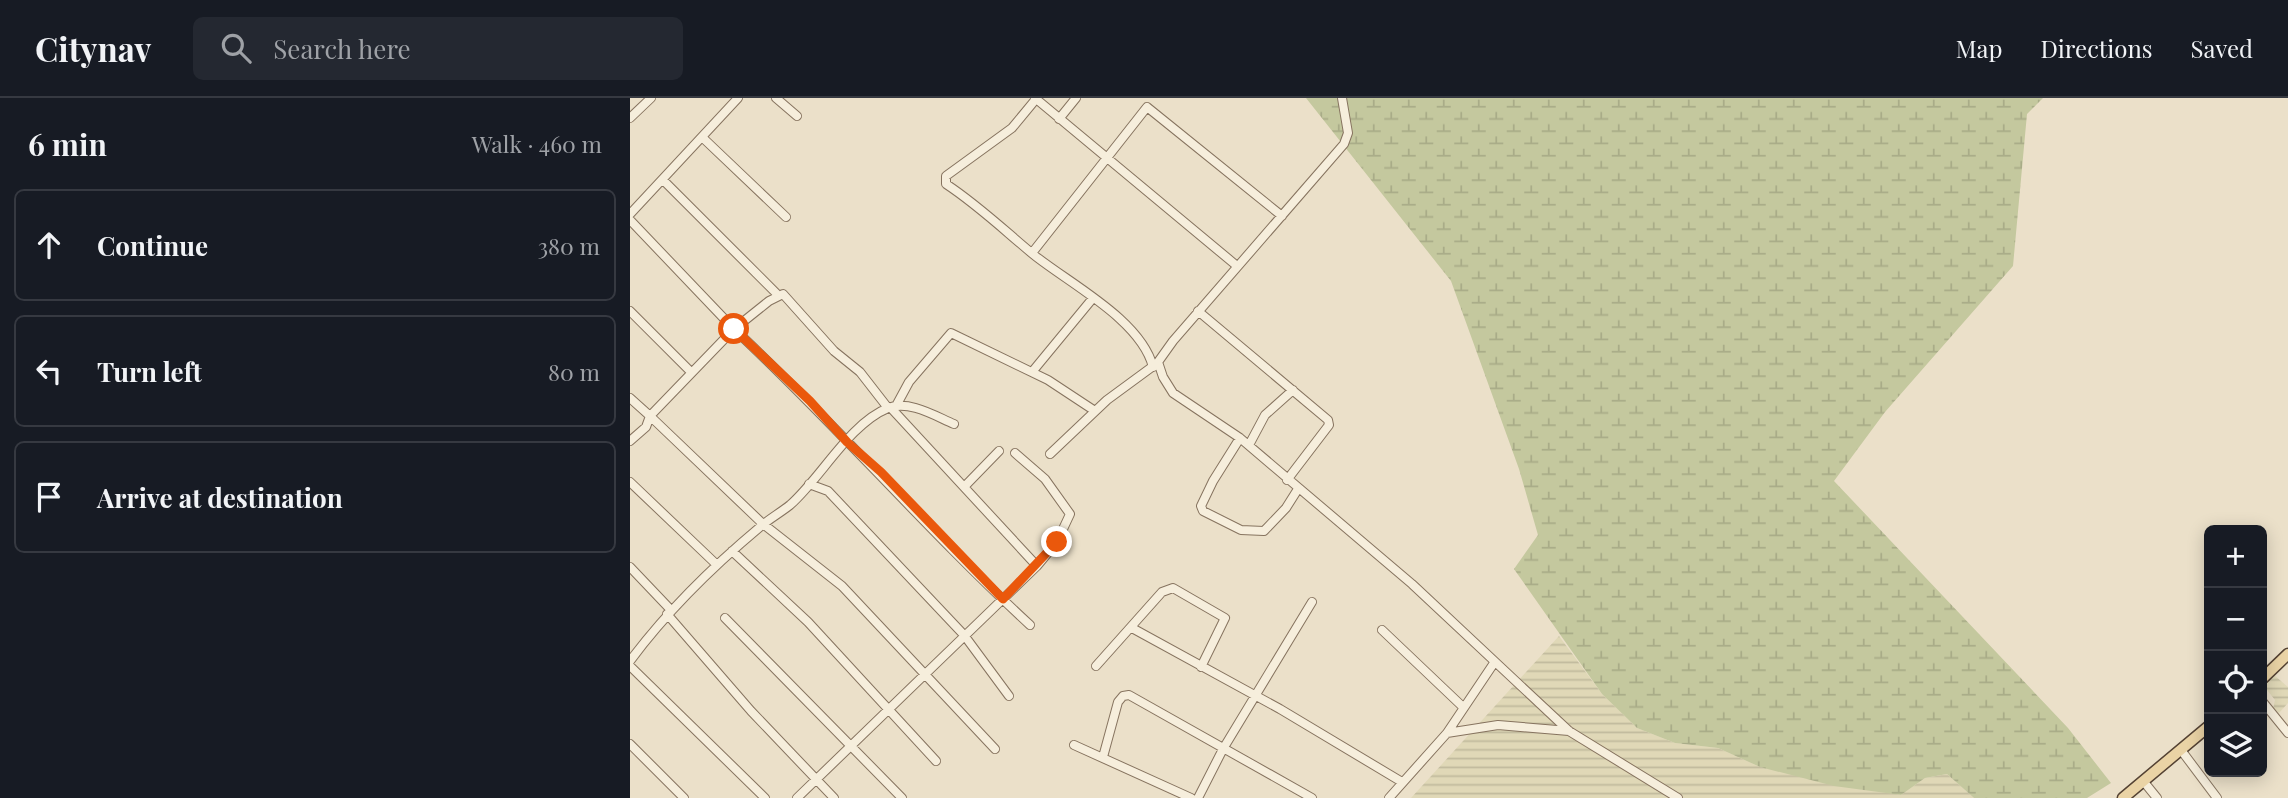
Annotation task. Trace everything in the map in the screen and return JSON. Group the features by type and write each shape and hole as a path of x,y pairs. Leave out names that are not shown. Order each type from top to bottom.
{"main road":[{"path":"2267,674 2288,654"},
{"path":"2123,798 2204,730"}],"street":[{"path":"630,118 651,98"},
{"path":"630,214 738,98"},
{"path":"776,98 797,116"},
{"path":"1237,266 1035,98 1012,128 962,162 945,180 1130,330 1145,347 1173,393 1249,445 1412,584 1569,731 1678,798"},
{"path":"1059,119 1076,98"},
{"path":"1050,454 1095,411 1156,365 1198,311 1335,157 1347,139 1342,98"},
{"path":"1032,253 1146,108 1150,108 1282,216"},
{"path":"703,138 786,217"},
{"path":"663,180 778,295"},
{"path":"630,220 734,329 810,401 847,442 881,472 1030,625"},
{"path":"630,441 646,427 650,416 734,329 783,294 834,351 860,372 1037,566"},
{"path":"1032,372 1093,298"},
{"path":"630,311 691,372"},
{"path":"1198,311 1326,415 1329,425 1287,480"},
{"path":"765,798 630,664 669,611 716,564 790,505 847,442 892,407 909,382 951,333 1032,372 1095,411"},
{"path":"1249,445 1265,415 1293,390"},
{"path":"630,398 763,524 842,586 995,749"},
{"path":"892,407 913,407 954,424"},
{"path":"1240,438 1213,481 1201,506 1203,511 1241,530 1264,531 1286,508 1298,489"},
{"path":"964,487 999,451"},
{"path":"797,798 1037,566 1057,542 1070,514 1045,479 1015,453"},
{"path":"630,482 716,564"},
{"path":"809,484 828,491 964,635 1009,696"},
{"path":"732,551 791,605 936,761"},
{"path":"630,567 751,710 834,798"},
{"path":"1096,666 1167,589 1186,593 1225,618 1201,667"},
{"path":"1198,798 1223,749 1312,602"},
{"path":"725,618 902,798"},
{"path":"1132,628 1257,696 1402,782"},
{"path":"1382,631 1463,707"},
{"path":"1390,798 1447,733 1494,663"},
{"path":"1103,757 1118,702 1123,696 1129,695 1312,798"},
{"path":"2267,707 2288,733"},
{"path":"1447,733 1498,725 1569,731"},
{"path":"630,744 684,798"},
{"path":"1074,745 1191,798"},
{"path":"2181,750 2217,798"},
{"path":"2144,782 2157,798"}],"shaded area":[{"path":"1559,636 1602,694 1637,728 1675,743 1718,748 1760,767 1901,795 1925,778 1947,774 1974,798 1411,798"},
{"path":"2274,675 2288,687 2288,703 2279,713 2273,709 2275,700 2267,690 2267,681"}],"green space":[{"path":"1306,98 2043,98 2027,114 2013,266 1885,412 1834,481 2068,728 2111,783 2087,798 1974,798 1947,774 1925,778 1901,795 1834,786 1760,767 1718,748 1675,743 1637,728 1602,694 1514,569 1538,535 1519,469 1451,281"}],"route":[{"path":"734,329 810,401 847,442 881,472 1003,599 1057,542"}]}
